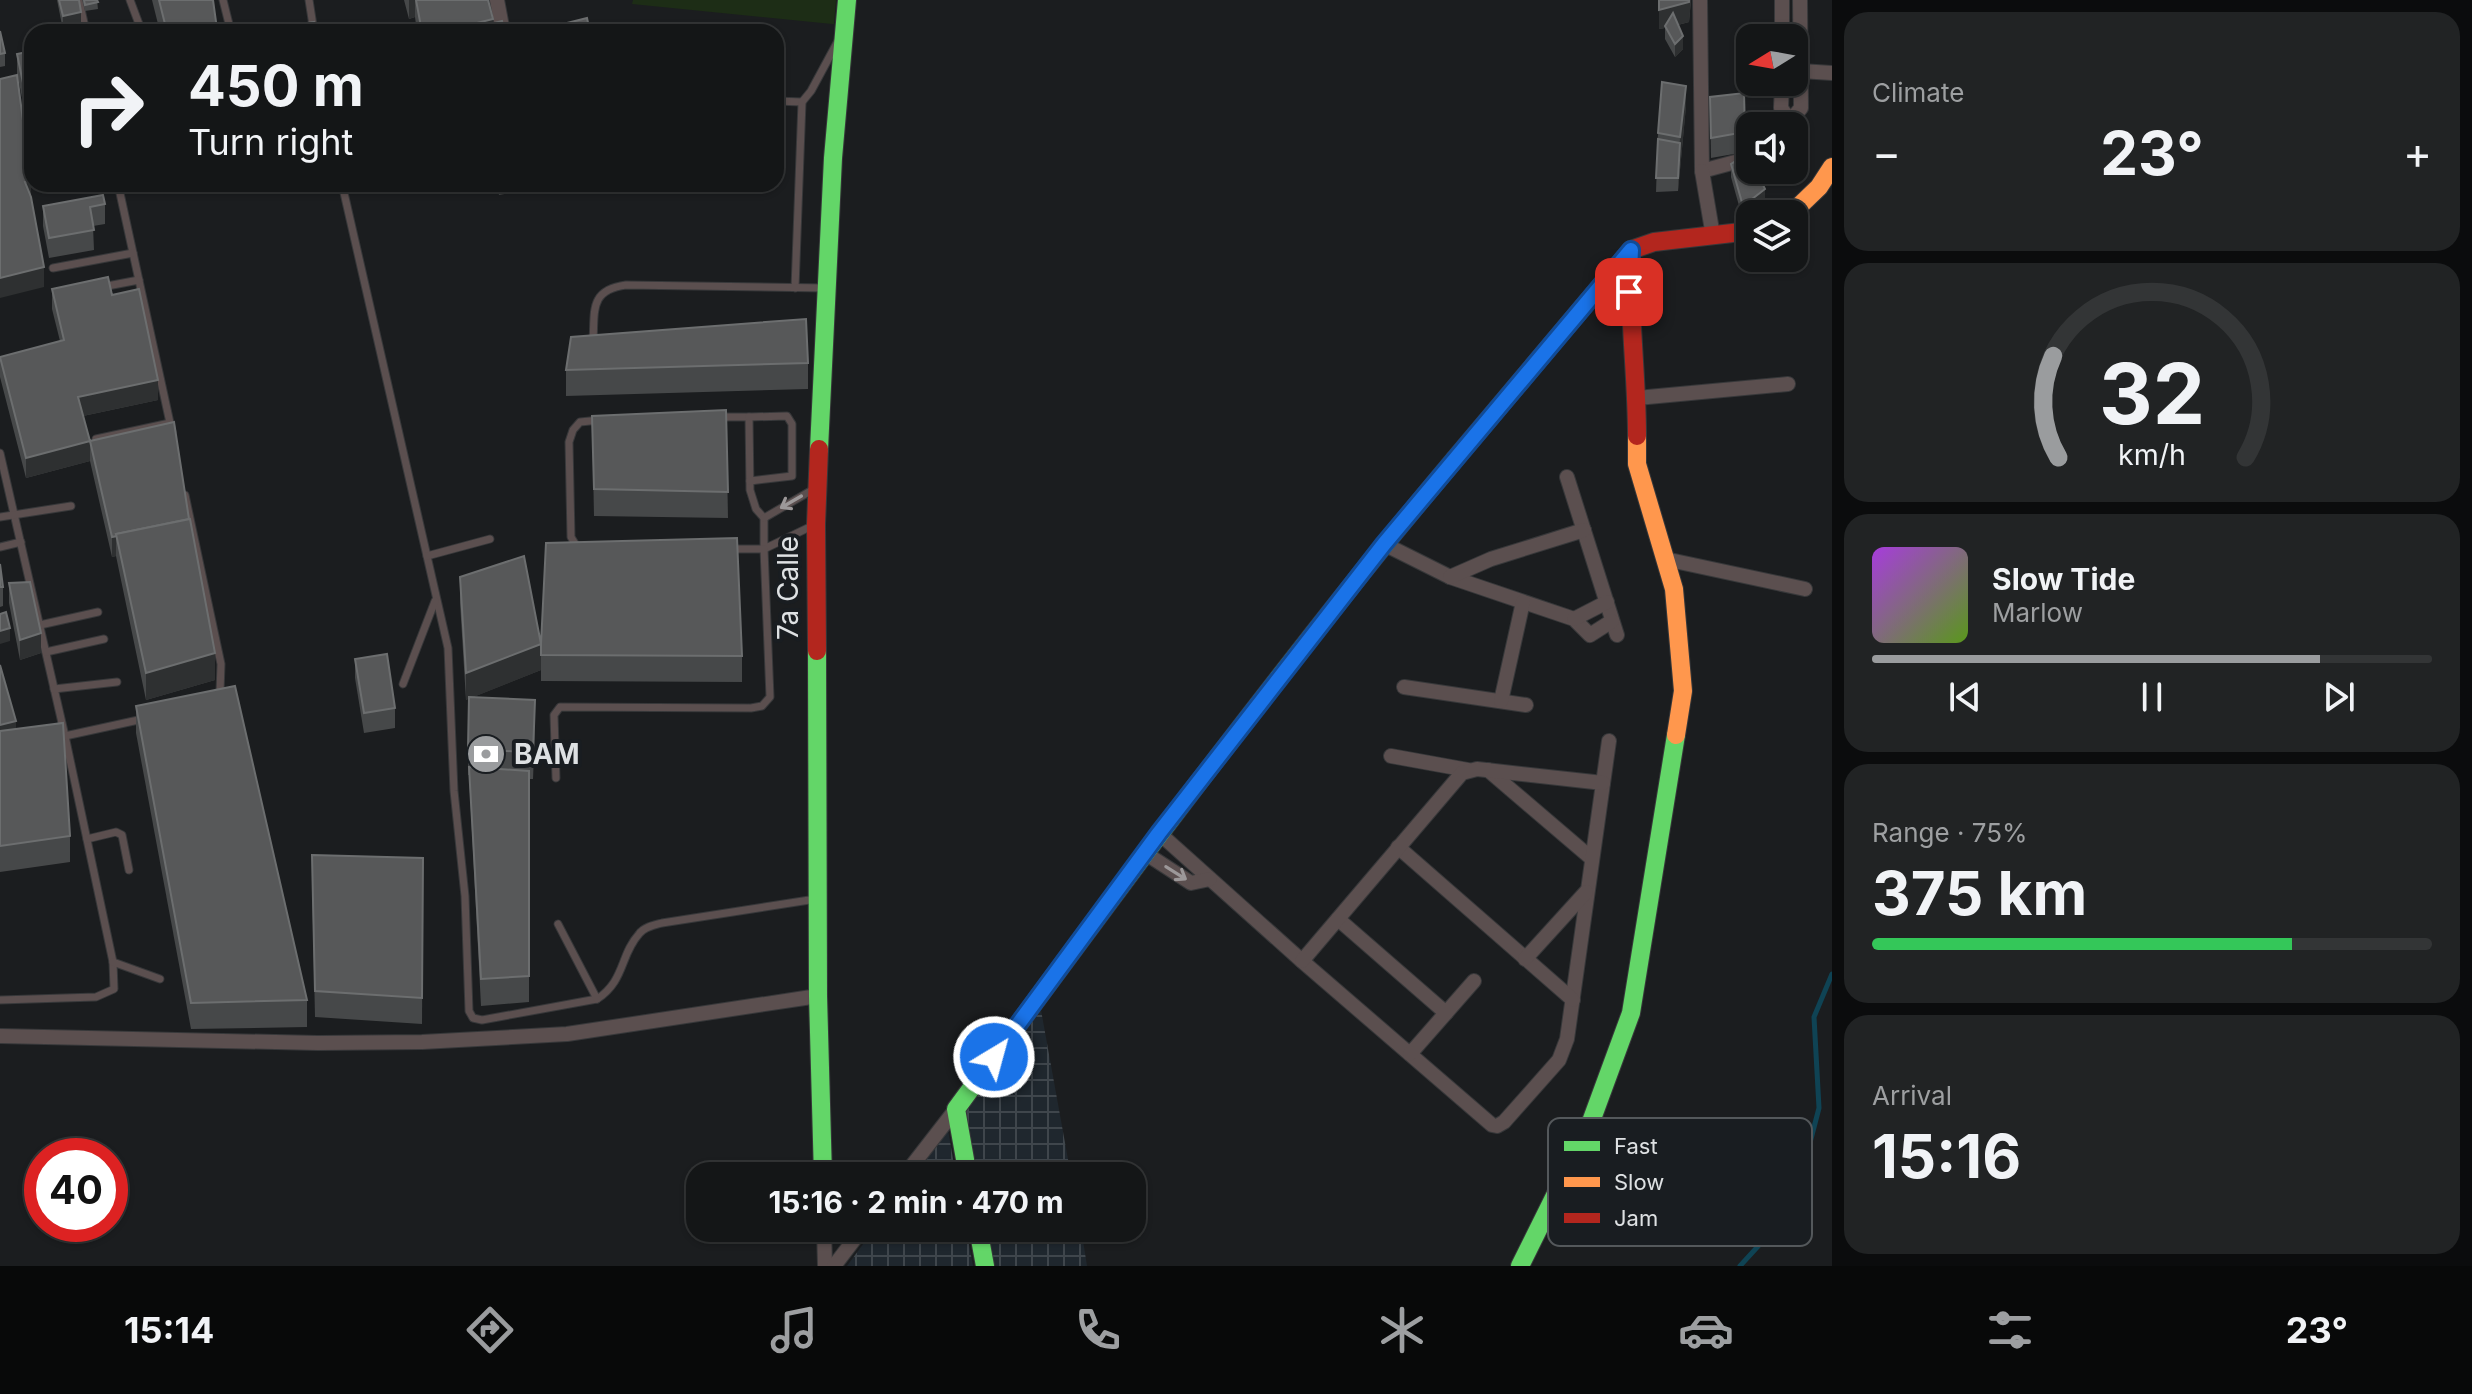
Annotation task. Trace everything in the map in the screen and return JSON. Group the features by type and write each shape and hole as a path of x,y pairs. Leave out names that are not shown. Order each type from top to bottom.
{"street":[{"path":"497,0 502,24"},
{"name":"7a Calle","path":"823,1162 818,996 816,524 833,158 847,0"},
{"path":"1700,0 1702,171 1713,236"},
{"path":"1782,0 1782,24"},
{"path":"1800,0 1800,24"},
{"path":"1808,71 1832,73"},
{"path":"1702,171 1736,162"},
{"path":"1806,200 1832,167"},
{"path":"915,1162 1159,833 1384,544 1631,250 1654,242 1736,233"},
{"path":"1593,1118 1619,1050 1636,992 1683,691 1674,589 1637,464 1637,398 1629,292 1631,250"},
{"path":"1637,398 1788,384"},
{"path":"1384,544 1450,577 1574,619 1590,635 1614,628 1567,477"},
{"path":"1450,577 1491,559 1584,530"},
{"path":"1665,559 1805,589"},
{"path":"1501,701 1523,602"},
{"path":"1574,619 1607,602"},
{"path":"1404,687 1526,705"},
{"path":"1159,833 1302,961 1492,1125 1497,1126 1559,1060 1567,1039 1609,741"},
{"path":"1391,756 1468,770 1603,783"},
{"path":"1302,961 1458,776 1468,770"},
{"path":"1488,770 1591,858"},
{"path":"1398,847 1573,1000"},
{"path":"1145,853 1191,883 1210,879"},
{"path":"1525,959 1586,892"},
{"path":"1338,919 1446,1013"},
{"path":"1410,1054 1474,981"},
{"path":"0,1036 318,1043 422,1042 567,1034 818,996"},
{"path":"956,1109 965,1162"},
{"path":"1520,1266 1548,1210"},
{"path":"824,1242 825,1266"},
{"path":"834,1266 852,1242"},
{"path":"981,1242 985,1266"}],"lane":[{"path":"79,0 84,24"},
{"path":"130,0 139,24"},
{"path":"223,0 229,24"},
{"path":"309,0 313,24"},
{"path":"795,288 802,102 844,28"},
{"path":"784,101 802,102"},
{"path":"120,192 173,438"},
{"path":"344,192 448,648 454,791 465,896 469,1011 473,1018 482,1020 597,999 617,981 639,934 648,927 817,898"},
{"path":"53,268 133,253"},
{"path":"87,290 139,280"},
{"path":"593,351 597,299 603,291 613,287 827,288"},
{"path":"708,417 787,416 792,424 792,476 750,481"},
{"path":"556,778 554,715 560,707 751,708 762,706 770,697 764,518 756,509 750,481 749,417"},
{"path":"585,548 576,547 571,537 569,442 580,422 604,420"},
{"path":"96,439 170,423"},
{"path":"0,453 87,839 113,962 114,989 106,995 0,1000"},
{"path":"182,483 221,664 220,692 203,706"},
{"path":"764,518 817,487"},
{"path":"0,517 71,506"},
{"path":"719,549 764,549 816,524"},
{"path":"427,556 490,539"},
{"path":"0,547 21,542"},
{"path":"403,684 436,599"},
{"path":"40,625 98,612"},
{"path":"46,652 104,639"},
{"path":"54,689 117,682"},
{"path":"65,736 157,716"},
{"path":"87,839 116,832 122,835 129,870"},
{"path":"558,924 597,999"},
{"path":"113,962 160,979"}],"shaded area":[{"path":"1039,999 1068,1162 970,1162 961,1110"},
{"path":"948,1130 954,1162 924,1162"},
{"path":"865,1242 969,1242 973,1266 847,1266"},
{"path":"985,1242 1083,1242 1087,1266 989,1266"}],"green space":[{"path":"633,0 836,0 832,24 632,4"}],"building":[{"path":"59,0 79,0 81,12 63,16"},
{"path":"84,0 97,0 98,2 85,5"},
{"path":"159,0 213,0 216,24 165,24"},
{"path":"416,0 488,0 493,19 473,24 420,24"},
{"path":"1659,0 1689,0 1689,2 1659,10"},
{"path":"1673,13 1683,36 1675,44 1665,26"},
{"path":"587,18 588,24 563,24"},
{"path":"0,31 5,53 0,54"},
{"path":"24,53 24,83 23,83 17,54"},
{"path":"17,75 24,128 24,192 29,192 31,197 44,267 0,278 0,79"},
{"path":"1662,82 1686,86 1680,137 1658,133"},
{"path":"1744,96 1744,112 1736,112 1736,134 1711,138 1710,97"},
{"path":"1658,139 1680,143 1678,178 1656,178"},
{"path":"1736,161 1736,182 1731,164"},
{"path":"1737,184 1763,184 1765,189 1751,200 1741,200"},
{"path":"103,195 105,204 90,207 94,230 49,238 43,206"},
{"path":"108,277 112,295 139,289 158,380 78,397 90,441 26,458 0,357 64,340 52,289"},
{"path":"806,319 808,363 566,370 571,337"},
{"path":"726,410 728,492 594,489 592,416"},
{"path":"174,422 189,519 112,537 90,441"},
{"path":"190,519 215,653 146,673 116,534"},
{"path":"737,538 742,656 541,655 546,543"},
{"path":"524,556 541,644 466,673 460,577"},
{"path":"30,582 41,633 20,640 9,583"},
{"path":"6,612 10,628 0,631 0,614"},
{"path":"387,654 395,708 364,713 355,659"},
{"path":"0,665 16,721 0,725"},
{"path":"235,686 307,1000 191,1003 136,706"},
{"path":"469,697 535,700 533,753 468,748"},
{"path":"63,723 70,836 0,846 0,731"},
{"path":"469,767 529,771 529,976 481,979"},
{"path":"312,855 423,858 422,998 315,991"}],"waterway":[{"path":"1812,1135 1819,1108 1814,1017 1832,974"},
{"path":"1740,1266 1758,1246"}],"traffic: fast":[{"path":"819,449 833,158 847,0"},
{"path":"965,1162 956,1109 1262,699 1455,459"},
{"path":"817,651 818,996 823,1162"},
{"path":"1592,1118 1631,1013 1676,735"},
{"path":"1520,1266 1548,1210"},
{"path":"981,1242 985,1266"}],"traffic: slow":[{"path":"1806,200 1832,167"},
{"path":"1637,436 1637,464 1674,589 1683,691 1676,735"}],"traffic: jam":[{"path":"1455,459 1631,250 1654,242 1736,233"},
{"path":"1631,250 1637,436"},
{"path":"817,651 819,449"}],"place":[{"name":"BAM","path":"486,754"}],"route":[{"path":"994,1057 1159,833 1384,544 1631,250 1629,292"}]}
